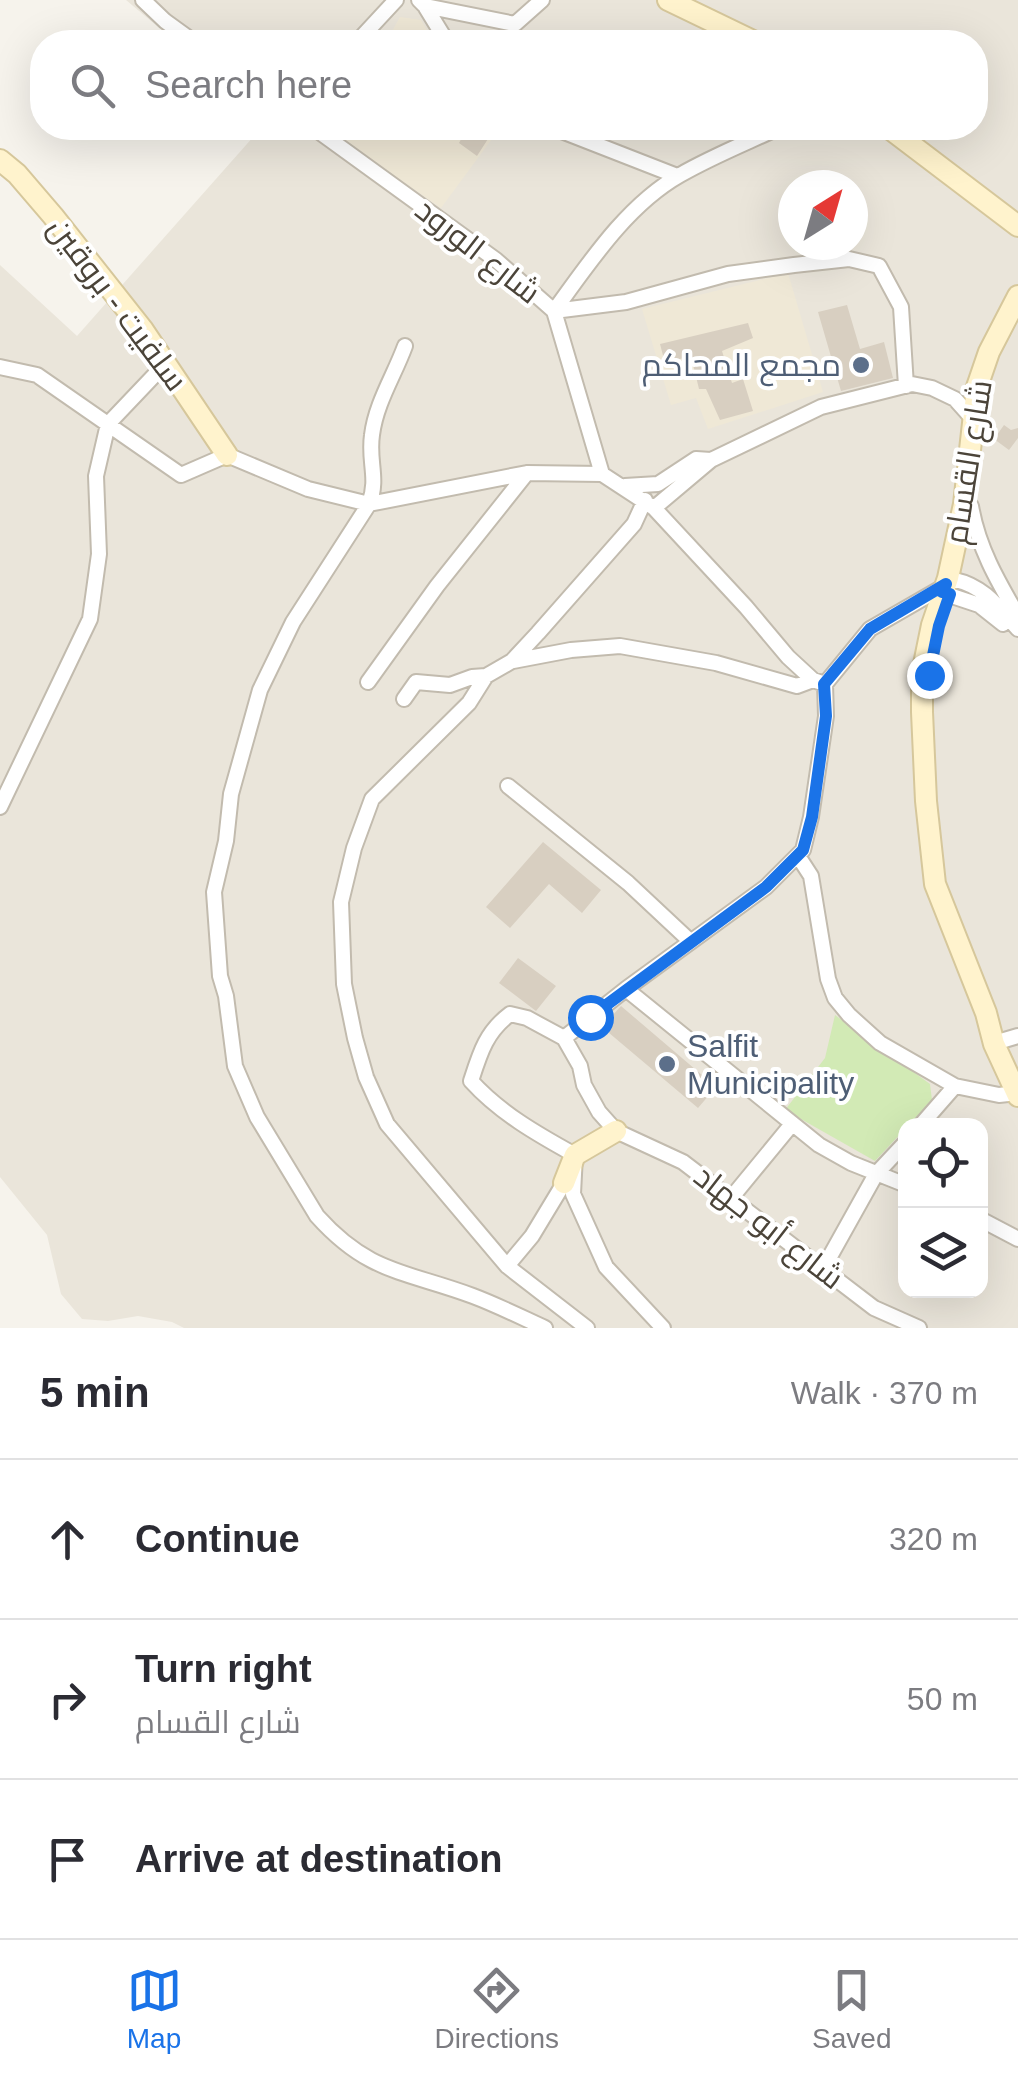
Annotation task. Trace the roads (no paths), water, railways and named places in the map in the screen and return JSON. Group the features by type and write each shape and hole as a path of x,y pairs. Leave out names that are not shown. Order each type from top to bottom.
{"main road":[{"path":"668,0 731,30"},
{"path":"686,0 748,30"},
{"path":"905,140 1018,226"},
{"path":"921,140 1018,210"},
{"name":"سلفيت - بروقين","path":"0,160 53,216 166,363 227,455"},
{"name":"شارع القسام","path":"1018,296 980,374 964,504 929,675 933,800 944,885 1009,1038 1018,1080"},
{"path":"948,588 971,506 989,376 1018,317"},
{"name":"شارع القسام","path":"948,588 922,674 926,801 935,884 994,1044 1018,1094"},
{"path":"564,1184 575,1155 616,1131"}],"street":[{"path":"143,0 177,30"},
{"path":"368,30 396,0"},
{"path":"422,3 516,24 542,0"},
{"path":"422,3 439,30"},
{"name":"شارع الورود","path":"330,140 482,249 554,311 602,474"},
{"path":"585,140 677,176"},
{"path":"554,311 631,215 677,176 753,140"},
{"path":"554,311 626,302 728,274 849,259 879,266 901,306 906,386"},
{"path":"405,346 377,411 370,458 376,484 369,504 292,622 260,690 243,743 214,892 220,976 235,1066 257,1117 316,1216 364,1258 393,1272 474,1296 544,1328"},
{"path":"0,807 90,618 99,554 96,476 108,424 166,363"},
{"path":"0,367 37,375 181,475 227,455 308,489 369,504 527,473 602,474 650,504 788,657 819,682 826,716 812,817 803,850 766,887 564,1038"},
{"path":"404,699 416,682 450,685 486,676 512,661 650,504 711,460 821,408 906,386 921,385 944,392 962,403 972,418"},
{"path":"623,486 658,484 696,459 711,460"},
{"path":"368,682 437,586 527,473"},
{"path":"971,506 986,559 1018,616"},
{"path":"512,661 620,646 716,663 797,686 819,682 870,629 948,588 969,583 986,593 1018,629"},
{"path":"948,588 979,605 1018,638"},
{"path":"486,676 469,703 372,800 340,902 341,952 355,1038 366,1077 387,1124 507,1266 587,1328"},
{"path":"508,786 628,883 690,941"},
{"path":"798,856 811,876 825,964 835,998 880,1043 955,1086 999,1095 1018,1094"},
{"path":"626,988 820,1145 898,1182"},
{"path":"616,1131 591,1098 580,1066 564,1038 527,1018 510,1014 493,1026 471,1081 486,1098 516,1120 575,1155 573,1194 606,1267 663,1328"},
{"path":"927,1118 955,1086"},
{"path":"732,1197 792,1124"},
{"name":"شارع أبو جهاد","path":"616,1131 683,1162 874,1308 919,1328"},
{"path":"823,1269 876,1174 898,1151"},
{"path":"507,1266 532,1236 564,1184"},
{"path":"988,1222 1018,1238"}],"place":[{"name":"مجمع المحاكم","path":"861,365"},
{"name":"Salfit Municipality","path":"667,1064"}]}
